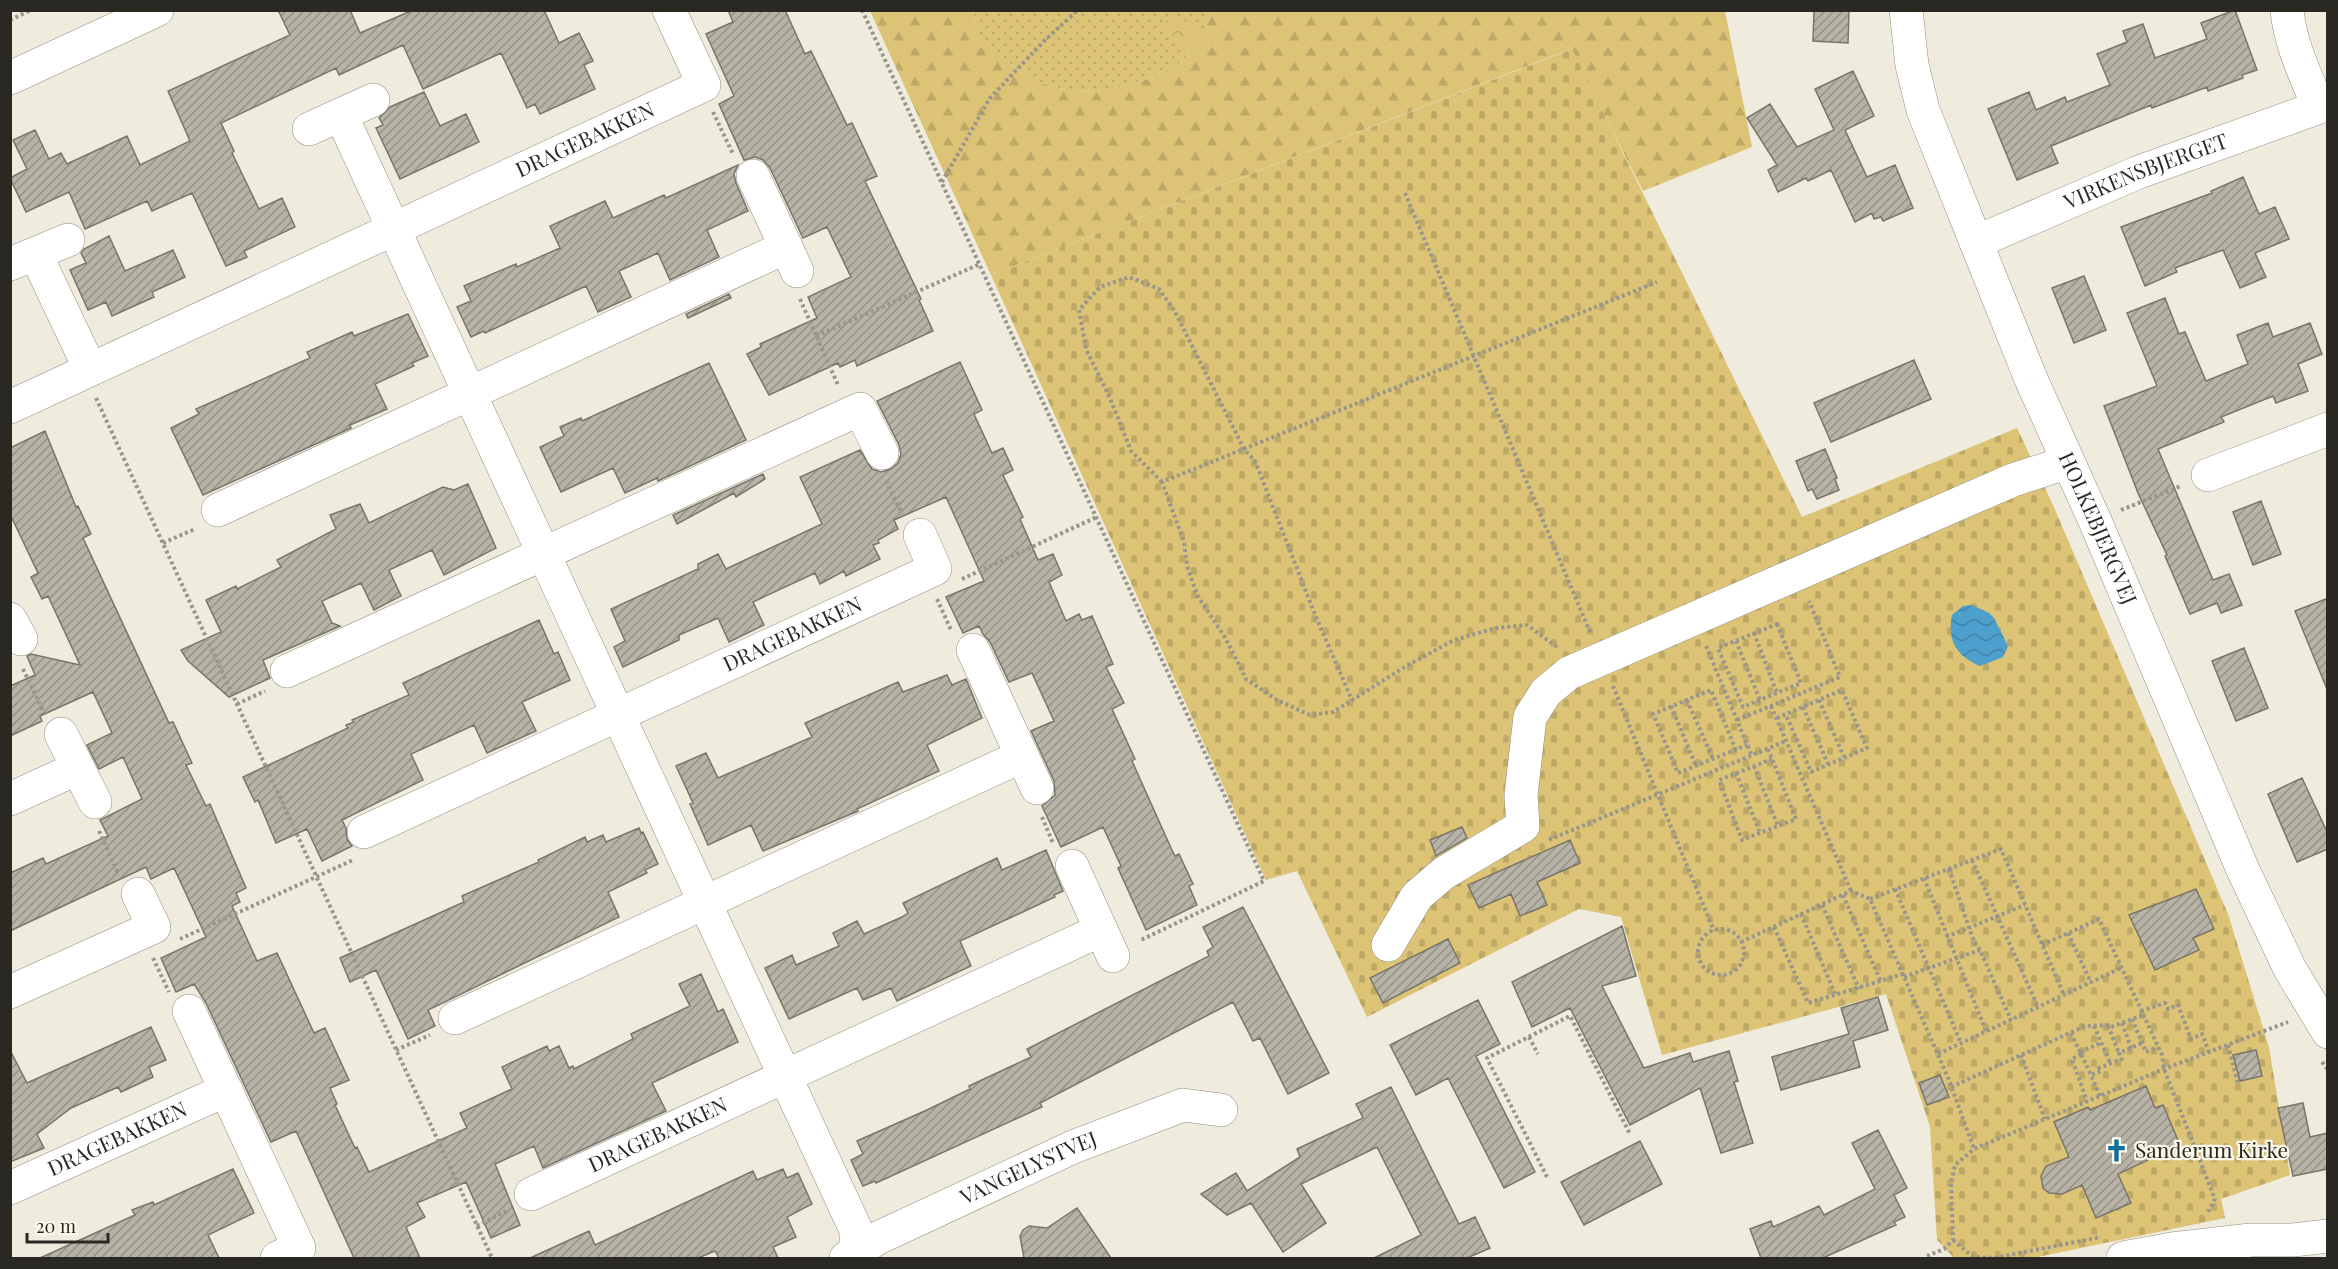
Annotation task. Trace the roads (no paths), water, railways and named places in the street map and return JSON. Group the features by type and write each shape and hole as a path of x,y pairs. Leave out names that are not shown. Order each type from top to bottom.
{"street":[{"path":"10,78 157,10"},
{"name":"DRAGEBAKKEN","path":"10,407 704,85 669,10"},
{"name":"HOLKEBJERGVEJ","path":"1906,10 1912,65 1923,110 2031,379 2095,521 2243,870 2290,969 2321,1022"},
{"name":"VIRKENSBJERGET","path":"1977,242 2139,172 2323,105 2301,64 2288,22 2287,10"},
{"path":"309,129 373,100"},
{"path":"341,115 856,1230 851,1255"},
{"path":"218,510 470,393 791,259 753,176"},
{"path":"68,240 23,260 87,371"},
{"path":"287,671 860,410 882,453"},
{"path":"2208,475 2328,429"},
{"path":"1388,945 1417,896 1444,873 1522,826 1521,795 1530,717 1546,692 1569,673 2013,480 2068,462"},
{"name":"DRAGEBAKKEN","path":"364,832 934,569 920,535"},
{"path":"973,650 1037,789"},
{"path":"61,734 95,802"},
{"path":"455,1018 1022,756"},
{"path":"10,799 78,768"},
{"name":"DRAGEBAKKEN","path":"531,1194 785,1076 1107,943 1072,866"},
{"path":"10,992 154,927 138,894"},
{"path":"189,1011 299,1248 277,1258"},
{"name":"DRAGEBAKKEN","path":"10,1188 226,1090"},
{"name":"VANGELYSTVEJ","path":"851,1255 878,1238 1073,1147 1183,1105 1221,1110"},
{"path":"2115,1247 2174,1254 2251,1240 2293,1240 2328,1236"},
{"path":"2251,1240 2277,1256 2299,1258"}],"water":[{"path":"1972,605 1994,618 2008,646 2003,657 1980,666 1959,652 1951,632 1952,615 1963,606"}],"place":[{"name":"Sanderum Kirke","path":"2117,1151"}]}
